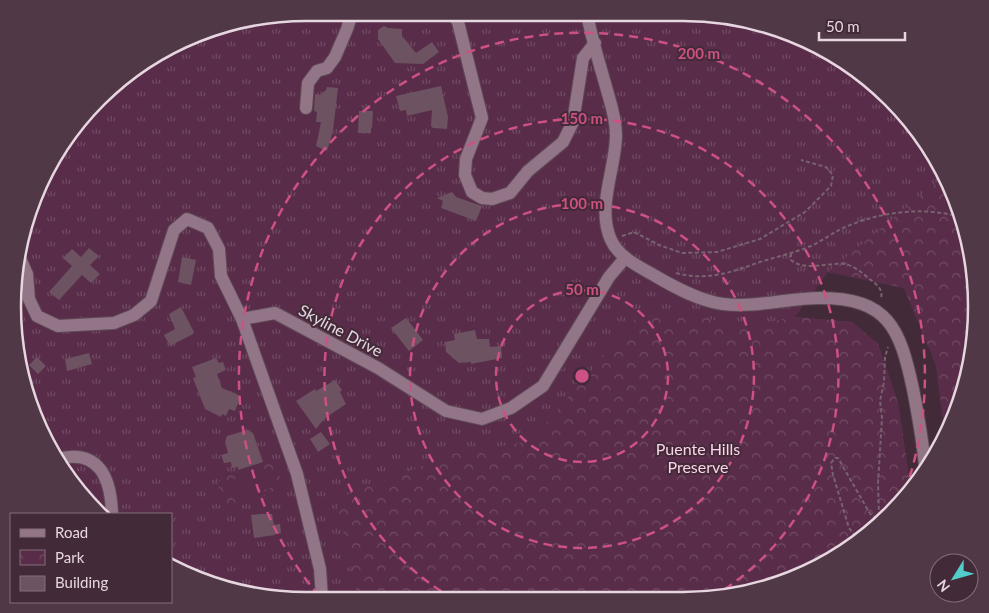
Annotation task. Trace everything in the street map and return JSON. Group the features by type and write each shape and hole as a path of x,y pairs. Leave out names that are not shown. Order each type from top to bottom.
{"street":[{"path":"306,108 308,84 318,71 327,68 335,57 349,21"},
{"path":"457,21 482,118 466,159 465,175 472,192 482,198 492,199 510,193 528,171 563,142 573,122 583,58 595,43"},
{"path":"589,21 612,108 616,135 606,202 606,218 611,240 616,249 625,258 663,281 708,301 742,305 821,298 853,301 879,312 891,324 899,338 906,359 917,407 924,458"},
{"path":"24,267 27,274 29,299 37,316 58,326 114,323 134,315 151,301 174,230 187,219 208,228 219,249 221,276 242,319 297,474 320,569 322,592"},
{"name":"Skyline Drive","path":"242,319 275,313 378,368 446,411 482,420 511,408 543,386 609,276 625,258"},
{"path":"64,457 71,455 84,457 96,464 109,488 112,513"}],"path":[{"path":"611,240 634,232 659,245 682,253 718,252 760,239 805,212 831,186 833,175 826,167 801,160"},
{"path":"663,281 668,275 675,273 690,276 725,274 812,245 864,220 913,212 937,212 953,215"},
{"path":"791,253 791,260 798,264 816,266 845,264 853,267 878,286 881,290 880,300 882,303"},
{"path":"879,513 878,484 882,418 880,401 884,382 885,357 886,350 899,338"},
{"path":"854,534 849,528 833,475 831,462 835,458 841,461 847,475 872,516 875,517"}],"green space":[{"path":"306,21 682,21 720,24 756,31 792,43 825,59 856,80 897,118 909,133 930,164 946,197 953,215 962,251 968,306 962,362 953,398 943,422 936,365 904,288 828,272 795,317 852,322 878,344 898,403 909,480 871,521 841,544 809,562 774,577 720,589 682,592 306,592 269,589 215,577 172,558 172,513 110,513 80,480 59,449 51,433 36,398 31,380 22,325 21,306 24,269 31,233 43,197 59,164 92,118 118,92 148,69 180,51 215,36 269,24"},
{"path":"938,181 953,215 958,233 965,269 968,306 962,362 953,398 943,422 936,365 904,288 828,272"},
{"name":"Puente Hills Preserve","path":"688,314 745,327 794,317 852,322 878,344 898,403 909,480 871,521 825,554 774,577 738,586 682,592 357,592 336,499 453,454 531,441 636,318"},
{"path":"270,462 276,465 282,485 278,491 231,505 223,501 218,483 223,476"},
{"path":"268,468 273,487 233,499 228,481"}],"building":[{"path":"384,26 402,29 402,36 416,53 432,42 439,52 423,64 395,63 378,39 378,30"},
{"path":"441,86 448,117 447,129 433,128 431,126 432,110 407,116 406,110 400,111 396,96"},
{"path":"327,87 338,88 333,131 327,151 316,146 321,122 316,122 317,112 314,111 315,94 320,95"},
{"path":"359,111 373,111 371,133 358,133"},
{"path":"452,192 456,197 482,206 476,221 441,208 443,201 437,198"},
{"path":"89,248 99,256 90,265 100,274 91,283 82,275 59,300 49,292 72,266 63,258 72,249 81,257"},
{"path":"182,257 196,260 191,285 178,282"},
{"path":"181,307 194,332 170,346 164,335 175,329 169,314"},
{"path":"406,318 423,340 409,351 391,328"},
{"path":"475,330 477,339 489,339 490,347 501,346 502,358 471,364 471,362 459,363 446,352 445,342 455,340 454,334"},
{"path":"89,353 92,364 67,371 65,359"},
{"path":"37,357 46,366 38,374 29,365"},
{"path":"216,358 219,363 223,362 226,370 217,374 222,388 241,396 235,411 229,409 226,416 222,414 221,417 205,409 193,378 196,377 192,367"},
{"path":"335,380 342,390 340,392 346,404 324,419 316,429 296,401 315,389 316,391"},
{"path":"247,430 253,433 263,462 238,470 238,467 232,468 231,462 224,463 221,455 228,453 225,442 227,436"},
{"path":"321,432 330,444 318,452 310,439"},
{"path":"272,514 274,525 280,524 281,533 254,538 251,515"}]}
